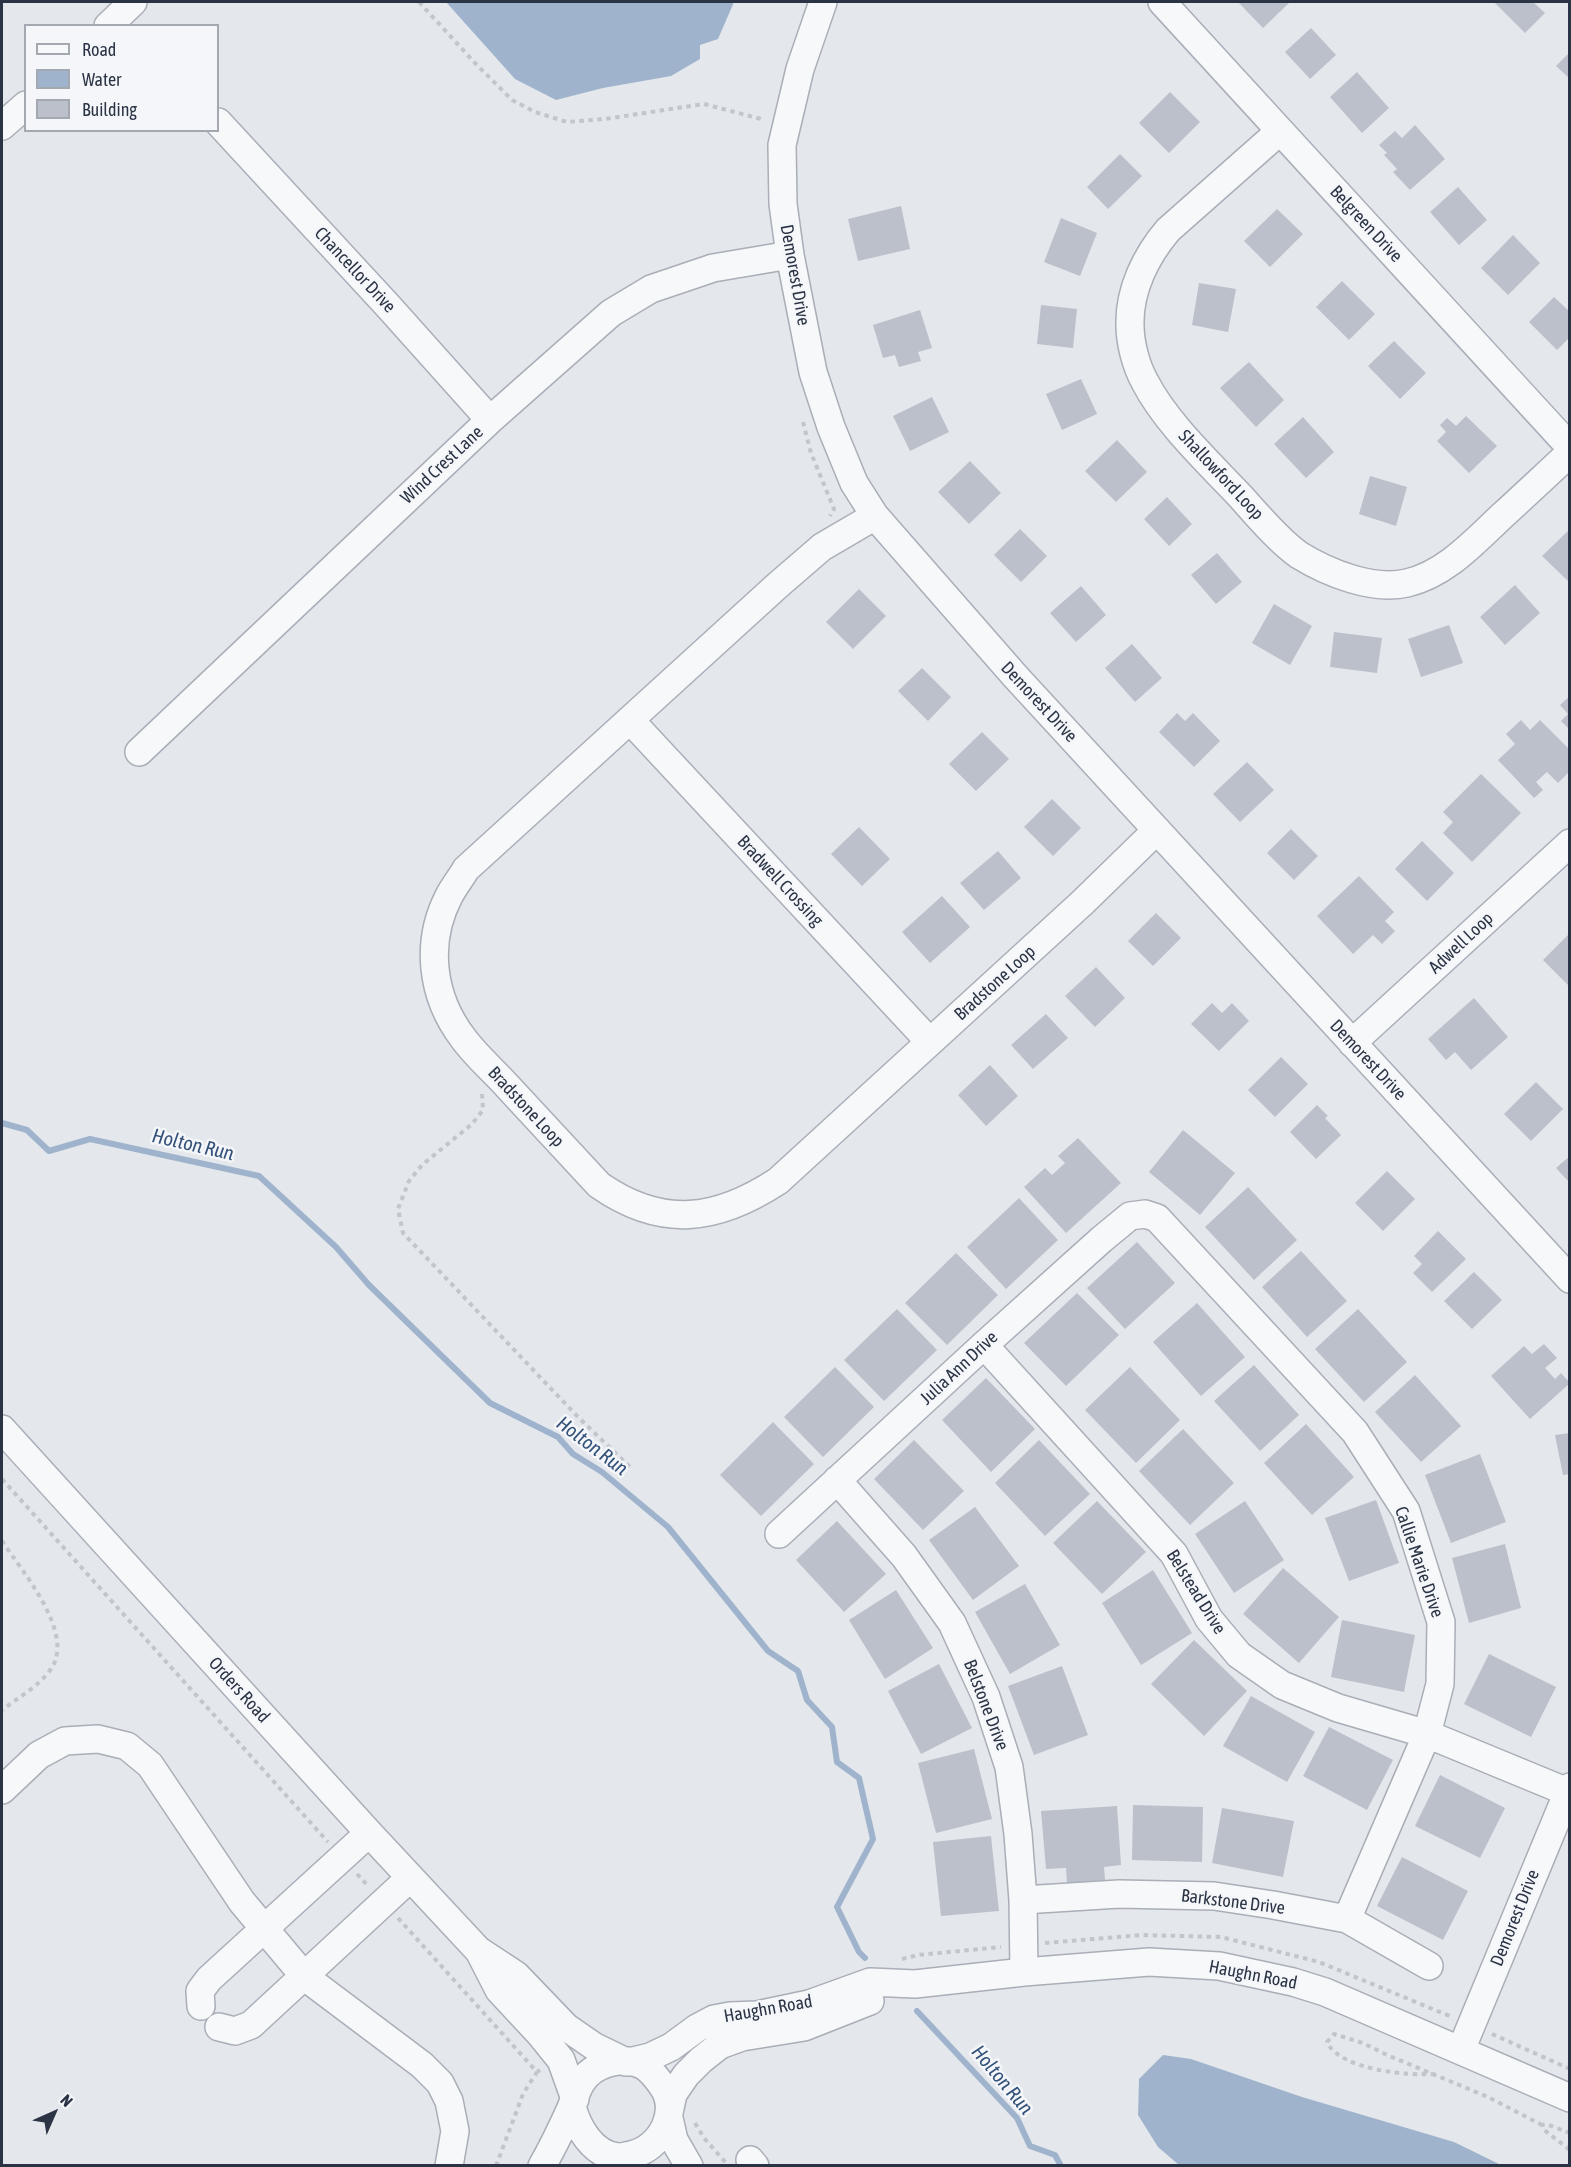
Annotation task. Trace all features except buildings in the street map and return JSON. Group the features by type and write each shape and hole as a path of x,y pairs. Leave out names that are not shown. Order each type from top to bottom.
{"street":[{"name":"Demorest Drive","path":"823,2 800,69 782,145 783,204 790,255 813,372 827,416 854,483 875,516 1015,676 1569,1280"},
{"name":"Belgreen Drive","path":"1162,2 1569,447"},
{"path":"2,126 24,107"},
{"name":"Chancellor Drive","path":"219,123 490,420"},
{"name":"Shallowford Loop","path":"1280,131 1168,230 1154,247 1142,269 1133,297 1130,326 1135,355 1145,382 1170,420 1200,454 1263,521 1298,554 1328,570 1351,578 1372,583 1406,583 1434,573 1460,554 1569,453"},
{"name":"Wind Crest Lane","path":"139,752 490,420 611,313 651,289 713,268 790,255"},
{"name":"Bradstone Loop","path":"875,516 822,548 778,585 466,869 449,896 440,920 434,943 433,962 442,1000 462,1037 599,1185 617,1198 670,1215 698,1214 725,1208 753,1197 778,1181 1083,903 1157,830"},
{"name":"Bradwell Crossing","path":"630,720 930,1042"},
{"name":"Adwell Loop","path":"1352,1043 1567,850"},
{"name":"Julia Ann Drive","path":"779,1534 984,1345 1123,1222 1130,1216 1145,1214"},
{"name":"Callie Marie Drive","path":"1145,1214 1156,1218 1356,1432 1406,1511 1441,1622 1440,1684 1427,1734 1347,1919"},
{"name":"Belstead Drive","path":"984,1345 1174,1554 1209,1619 1239,1655 1282,1684 1338,1708 1427,1734 1569,1791"},
{"name":"Orders Road","path":"2,1430 478,1950 516,1975 566,2027 595,2048 627,2062"},
{"name":"Belstone Drive","path":"837,1480 904,1556 952,1623 986,1697 1009,1767 1018,1834 1023,1900 1024,1972"},
{"path":"2,1790 39,1755 65,1741 98,1739 127,1746 150,1765 242,1902 263,1930 305,1977 422,2065 440,2083 449,2101 455,2131 449,2166"},
{"name":"Demorest Drive","path":"1461,2050 1569,1791"},
{"path":"201,2006 200,1991 209,1979 369,1833"},
{"path":"219,2027 235,2031 250,2025 305,1977 410,1878"},
{"name":"Barkstone Drive","path":"1023,1900 1119,1894 1214,1896 1347,1919 1429,1966"},
{"name":"Orders Road","path":"478,1950 499,1990 573,2102"},
{"name":"Haughn Road","path":"627,2062 650,2057 671,2047 714,2019 757,2015 809,2004 870,1982 915,1984 1149,1962 1219,1966 1253,1972 1325,1992 1569,2098"},
{"name":"Haughn Road","path":"669,2115 673,2094 686,2075 700,2060 720,2045 742,2037 804,2027 915,1984"},
{"path":"542,2166 581,2082 592,2070 608,2063 627,2062 641,2065 655,2075 665,2089 674,2140 688,2166"},
{"path":"573,2102 580,2131 591,2144 605,2153 628,2160"},
{"path":"589,2166 628,2160 650,2146 663,2132 669,2115"}],"path":[{"path":"419,2 512,100 535,112 567,122 705,104 765,120"},
{"path":"2,1479 384,1903 548,2065 523,2094 496,2166"},
{"path":"2,1541 45,1605 55,1626 57,1652 53,1666 37,1685 2,1710"},
{"path":"894,1961 918,1955 1141,1935 1221,1938 1319,1962 1472,2024 1569,2069"},
{"path":"1435,2074 1399,2073 1366,2067 1341,2057 1330,2048 1327,2042 1334,2034 1344,2036 1435,2074 1488,2097 1542,2125 1546,2124 1569,2133"},
{"path":"1542,2125 1543,2129 1569,2150"}],"water":[{"path":"446,2 734,2 718,39 700,45 700,59 671,76 603,88 556,100 515,79"},
{"path":"1163,2055 1191,2059 1302,2097 1454,2142 1501,2165 1179,2165 1158,2147 1138,2115 1139,2079"}],"waterway":[{"name":"Holton Run","path":"2,1123 27,1130 49,1151 90,1139 259,1176 336,1247 369,1285 490,1403 558,1437 573,1454 602,1472 668,1527 768,1651 798,1671 807,1700 832,1727 837,1762 859,1778 873,1839 837,1907 859,1952 865,1958"},
{"name":"Holton Run","path":"917,2011 1017,2118 1030,2146 1055,2155 1061,2166"}]}
